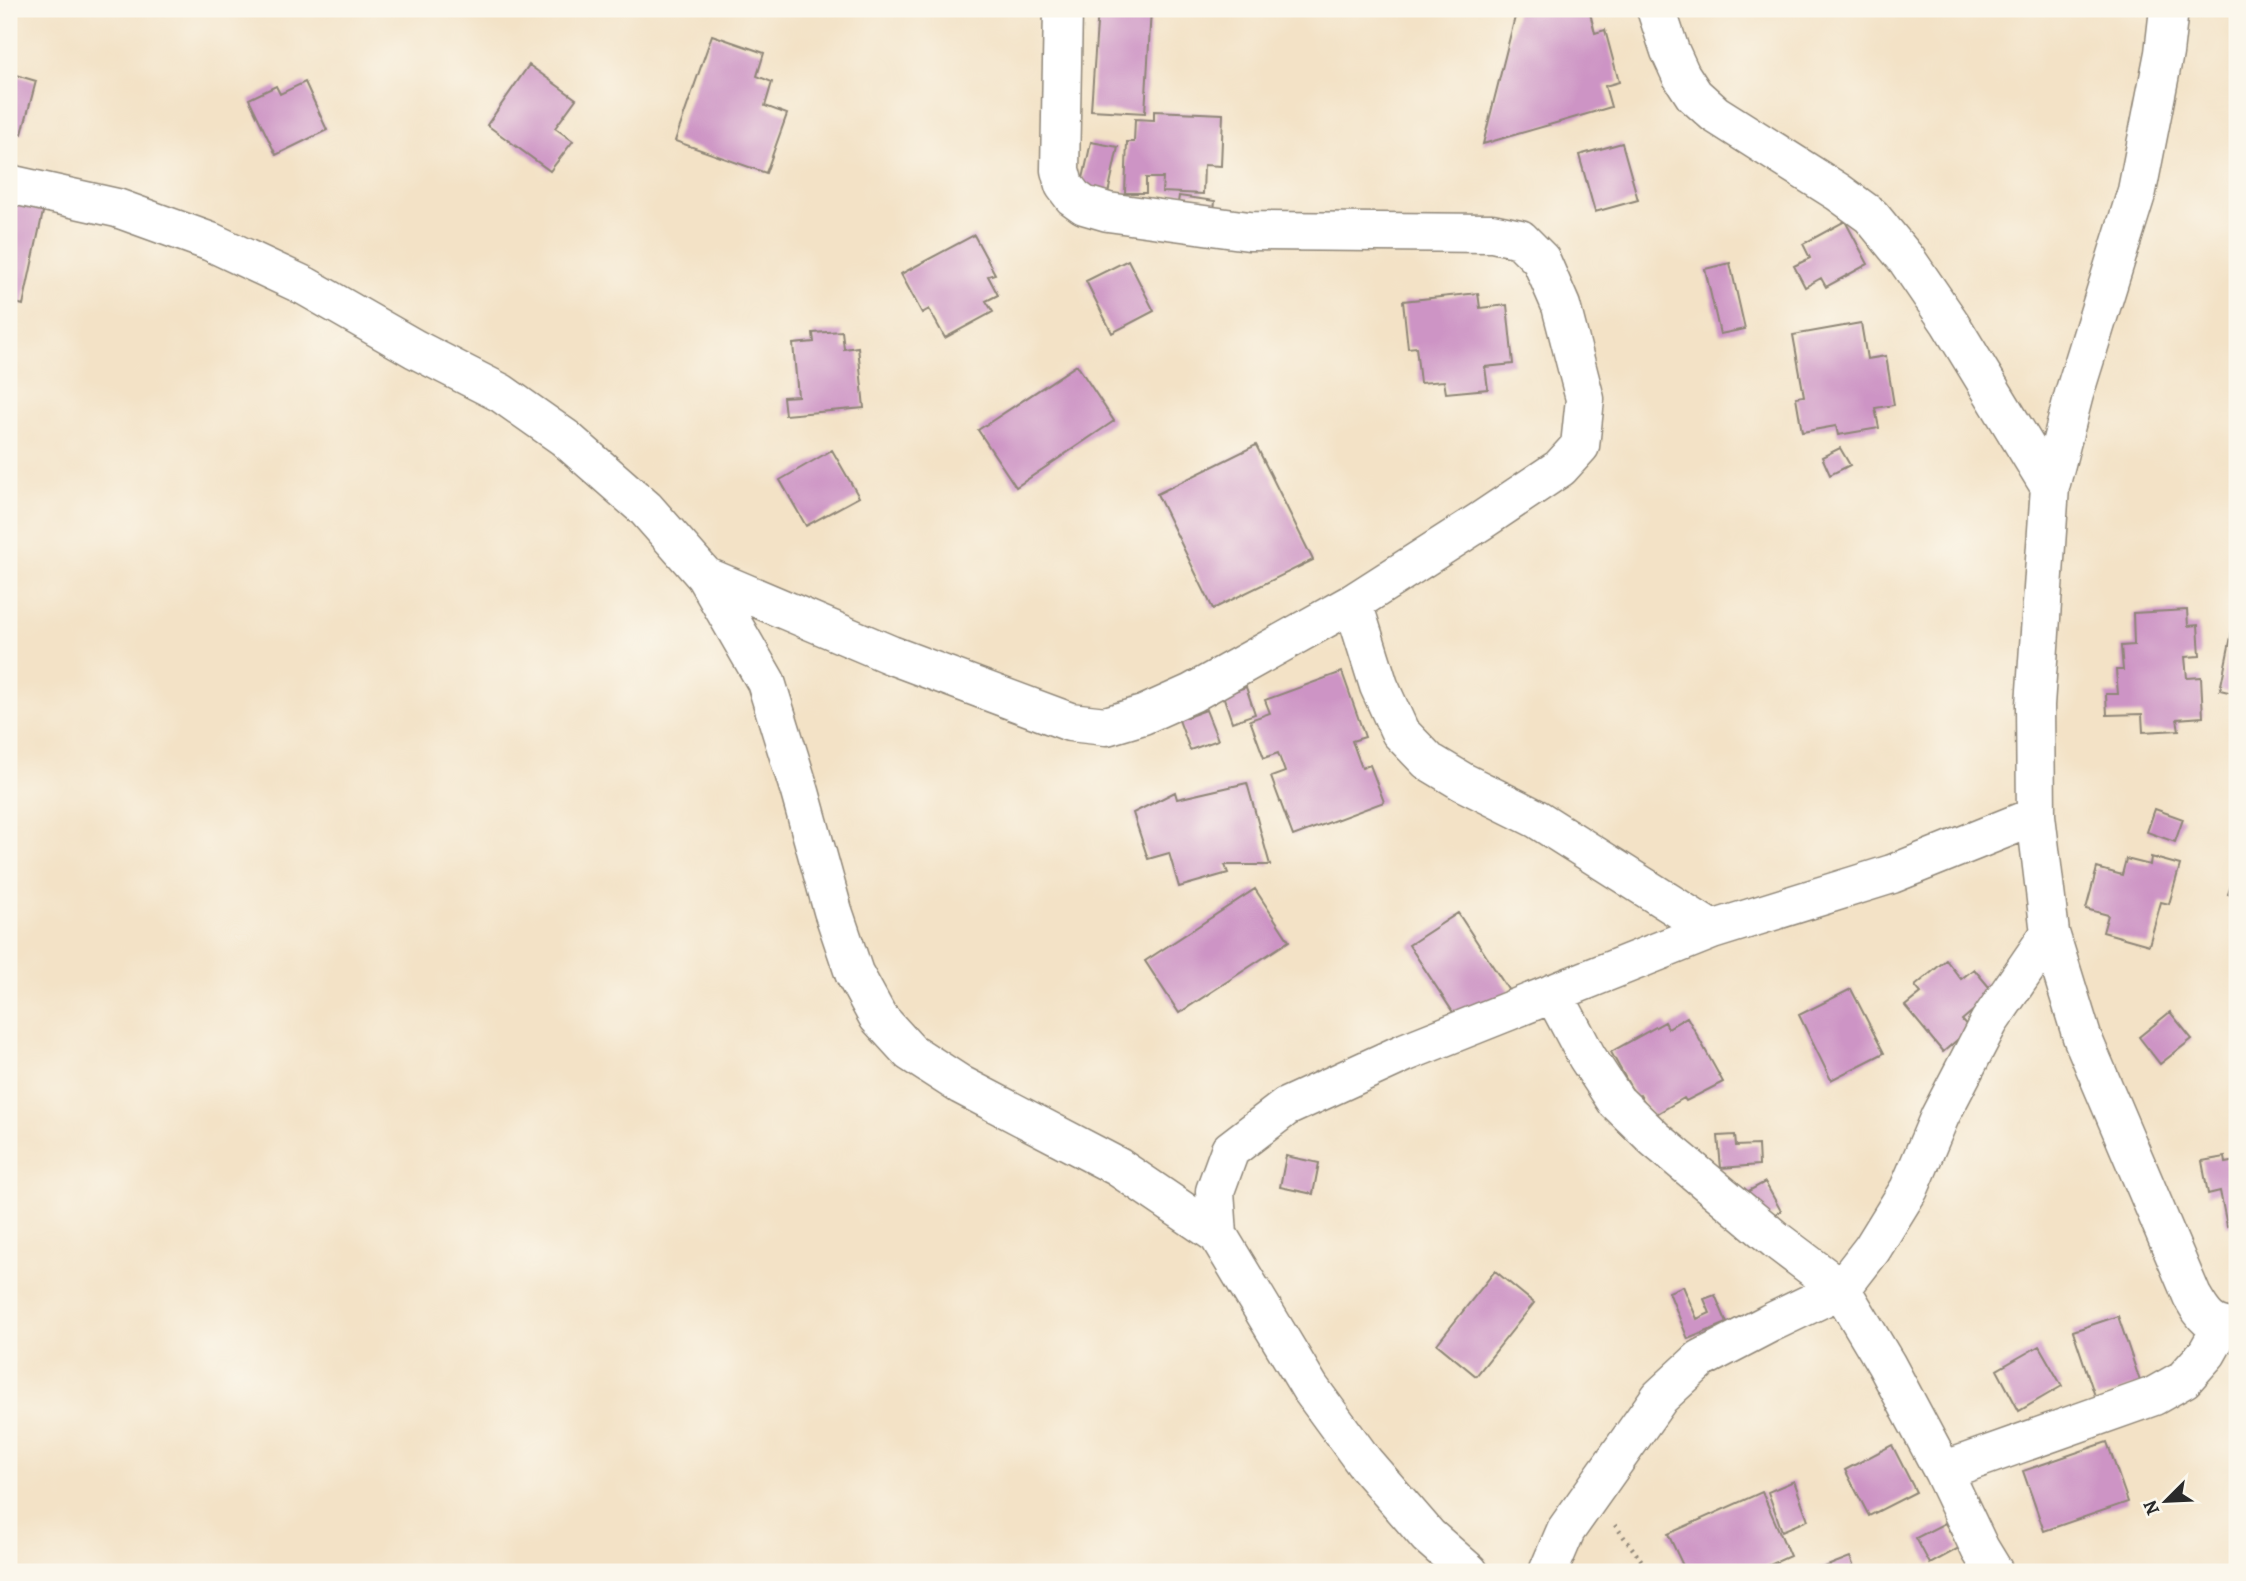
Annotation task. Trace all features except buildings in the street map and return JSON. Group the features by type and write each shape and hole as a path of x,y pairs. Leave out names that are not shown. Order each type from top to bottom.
{"street":[{"path":"705,576 891,655 1044,713 1070,722 1106,726 1143,715 1192,693 1353,603 1560,468 1580,446 1585,399 1561,306 1541,260 1520,239 1492,233 1249,231 1108,212 1084,205 1073,197 1064,185 1060,170 1063,9"},
{"path":"1656,9 1675,63 1694,95 1715,114 1871,216 1907,260 1950,323 2050,487"},
{"path":"1943,1471 2154,1396 2184,1379 2229,1328 2202,1314 2176,1262 2081,1037 2050,933 2036,816 2035,705 2050,487 2074,394 2137,191 2164,53 2169,9"},
{"path":"9,184 117,208 211,242 305,286 415,349 502,393 565,438 646,509 705,576 766,682 853,973 878,1017 910,1052 961,1086 1118,1167 1218,1234 1310,1388 1364,1462 1428,1536 1469,1572"},
{"path":"1353,603 1379,686 1401,732 1428,761 1537,819 1712,930"},
{"path":"1218,1234 1215,1191 1230,1150 1286,1107 1406,1052 1712,930 1892,874 2036,816"},
{"path":"1548,1572 1566,1530 1660,1397 1701,1359 1841,1289 1872,1249 1909,1189 1940,1116 1989,1022 2050,933"},
{"path":"1553,993 1587,1057 1616,1101 1655,1139 1776,1240 1841,1289 1886,1364 1994,1572"}],"path":[{"path":"1591,1496 1650,1572"}]}
